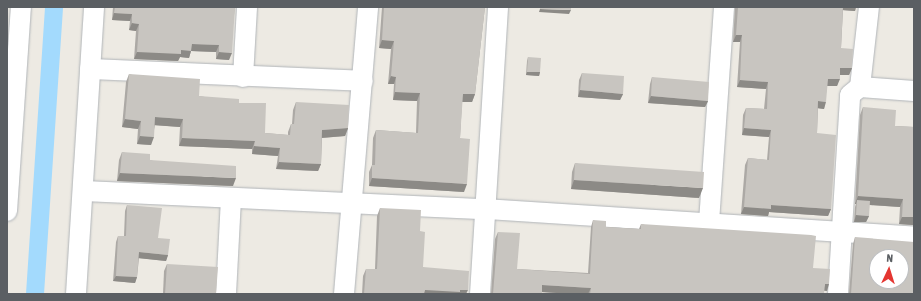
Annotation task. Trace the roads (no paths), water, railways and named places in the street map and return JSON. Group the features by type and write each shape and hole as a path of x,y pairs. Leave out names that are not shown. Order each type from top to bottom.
{"street":[{"path":"7,211 21,7"},
{"path":"76,294 94,7"},
{"path":"243,77 247,7"},
{"path":"344,294 368,7"},
{"path":"480,294 498,7"},
{"path":"709,222 724,7"},
{"path":"860,87 869,7"},
{"path":"90,69 243,77 363,81"},
{"path":"838,294 850,95 860,87 914,91"},
{"path":"83,191 231,199 486,208 914,237"},
{"path":"226,294 231,199"}],"waterway":[{"path":"35,294 54,7"}]}
